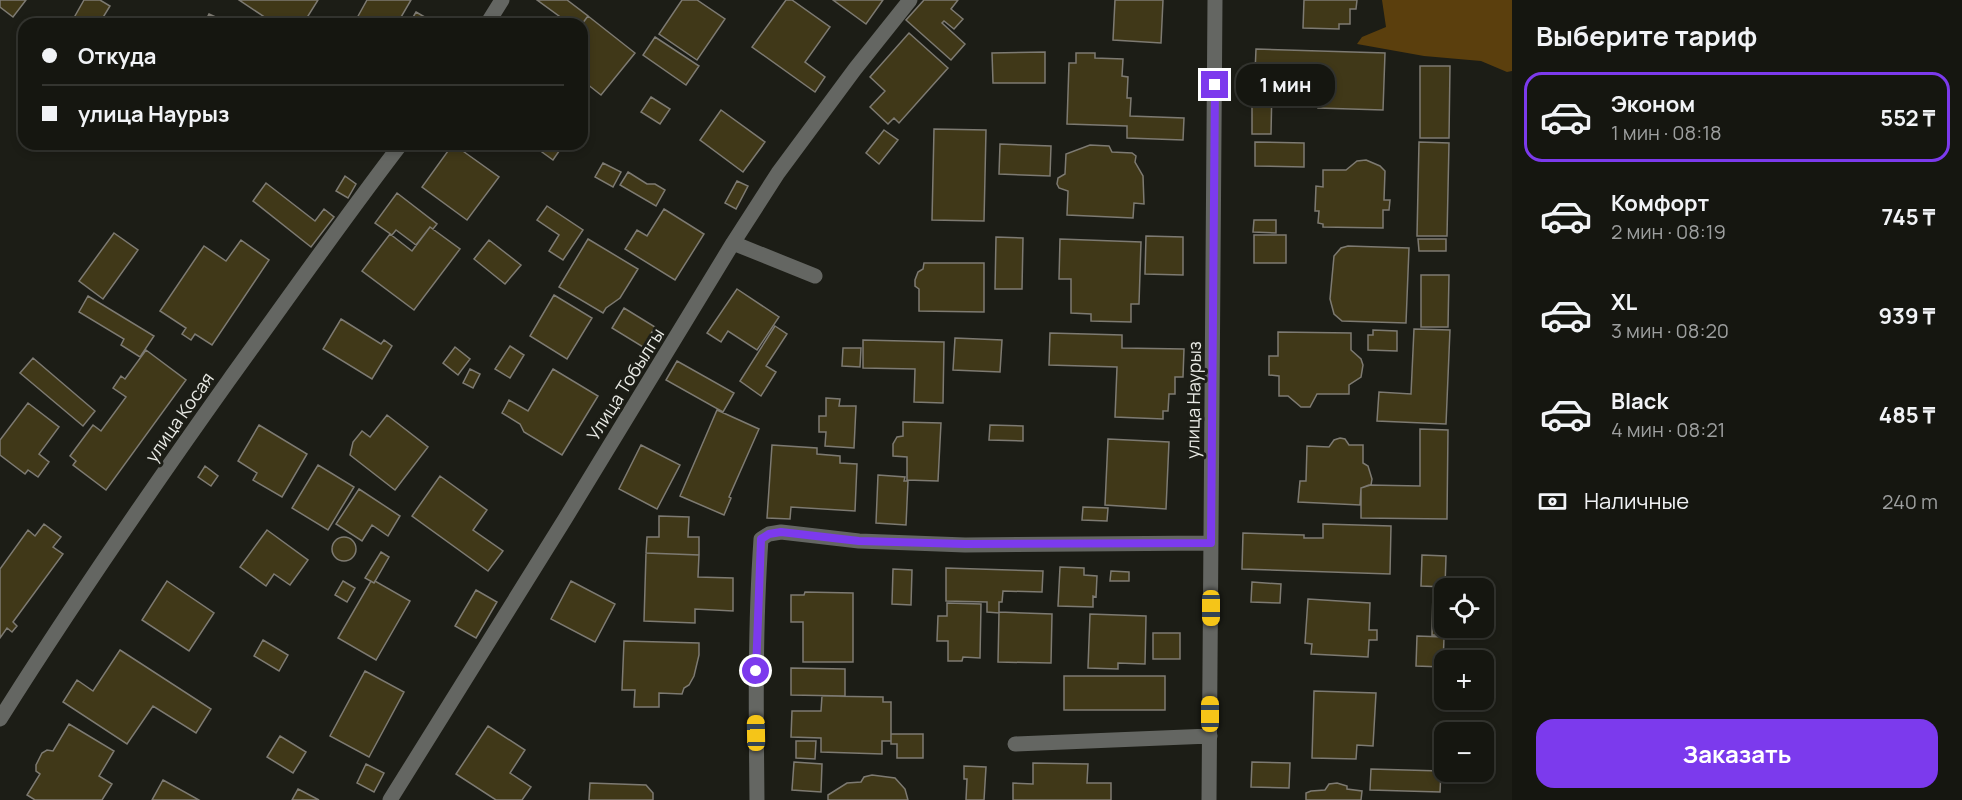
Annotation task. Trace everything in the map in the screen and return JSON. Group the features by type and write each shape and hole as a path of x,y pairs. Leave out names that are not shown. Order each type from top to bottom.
{"street":[{"path":"491,18 502,0"},
{"name":"Улица Тобылгы","path":"390,800 733,243 785,164 855,69 910,0"},
{"name":"улица Наурыз","path":"1209,800 1215,0"},
{"name":"улица Косая","path":"0,719 143,501 397,150"},
{"path":"733,243 815,276"},
{"path":"757,800 757,612 761,539 769,534 781,532 859,541 965,544 1211,543"},
{"path":"1015,744 1210,736"}],"shaded area":[{"path":"1382,0 1512,0 1512,71 1507,72 1481,61 1424,56 1357,44 1362,37 1386,27"}],"building":[{"path":"0,0 26,0 13,17 0,7"},
{"path":"84,0 100,0 110,6 103,18 74,18"},
{"path":"239,0 318,0 307,18 266,18"},
{"path":"367,0 411,0 400,18 357,18"},
{"path":"537,0 567,0 588,16 586,18 562,18"},
{"path":"682,0 697,0 725,19 697,60 659,34"},
{"path":"786,0 792,0 830,27 805,62 825,77 815,92 752,47"},
{"path":"833,0 883,0 866,24"},
{"path":"924,0 958,0 951,9 963,19 954,29 944,21 942,23 965,44 951,60 906,20"},
{"path":"1115,0 1163,0 1161,43 1113,40"},
{"path":"1304,0 1357,0 1356,9 1350,9 1350,24 1339,24 1339,29 1303,28"},
{"path":"416,12 426,18 412,18"},
{"path":"588,16 635,53 601,95 588,85"},
{"path":"909,33 948,68 899,123 894,118 888,124 870,107 885,91 870,77"},
{"path":"655,37 699,66 686,85 643,55"},
{"path":"1256,49 1385,53 1383,110 1318,108 1319,75 1255,72"},
{"path":"1045,52 1045,83 993,83 992,53"},
{"path":"1076,53 1095,53 1095,58 1123,59 1122,76 1128,77 1127,98 1131,98 1130,116 1184,118 1183,140 1127,138 1127,126 1067,124 1069,63 1076,63"},
{"path":"1420,66 1450,66 1449,138 1420,138"},
{"path":"1252,85 1272,86 1271,134 1252,134"},
{"path":"651,97 670,109 660,124 641,112"},
{"path":"721,110 765,142 743,172 700,140"},
{"path":"934,129 986,130 984,221 932,220"},
{"path":"884,130 898,140 879,164 866,153"},
{"path":"1255,142 1304,143 1304,167 1255,166"},
{"path":"1419,142 1449,143 1447,236 1417,236"},
{"path":"1000,144 1051,146 1050,176 999,174"},
{"path":"1090,145 1109,146 1112,152 1132,153 1136,156 1135,162 1143,176 1144,204 1134,203 1133,218 1067,215 1068,191 1059,188 1058,178 1065,174 1066,154"},
{"path":"449,150 461,150 499,177 467,220 422,187"},
{"path":"539,150 560,150 553,160"},
{"path":"1366,160 1380,166 1385,171 1384,200 1390,200 1389,210 1383,210 1383,228 1323,227 1323,224 1318,223 1319,211 1315,211 1316,186 1323,187 1323,170 1346,170 1357,161"},
{"path":"603,163 621,172 613,187 595,177"},
{"path":"628,172 647,184 655,184 665,190 656,206 620,185"},
{"path":"345,176 356,184 348,198 336,191"},
{"path":"737,181 748,186 736,209 725,203"},
{"path":"266,183 315,221 324,209 334,217 311,247 253,201"},
{"path":"397,193 437,224 433,229 430,227 416,245 396,230 392,235 375,223"},
{"path":"547,206 583,230 563,260 549,251 559,235 537,220"},
{"path":"664,209 704,234 675,280 625,249 637,230 647,236"},
{"path":"1254,220 1276,220 1276,233 1253,232"},
{"path":"430,227 460,249 414,310 362,271 390,234 412,251"},
{"path":"114,233 138,250 103,299 79,281"},
{"path":"1254,235 1286,235 1286,263 1254,263"},
{"path":"1146,236 1183,237 1183,275 1145,274"},
{"path":"996,237 1023,238 1022,289 995,289"},
{"path":"588,239 638,269 620,298 603,313 559,287"},
{"path":"1060,239 1141,242 1139,304 1131,304 1131,322 1091,321 1091,314 1071,313 1071,279 1059,279"},
{"path":"1418,239 1446,239 1446,251 1419,251"},
{"path":"241,240 269,260 212,345 195,334 191,340 182,334 186,328 160,311 204,246 226,261"},
{"path":"489,240 521,265 505,284 474,259"},
{"path":"1348,246 1409,248 1406,323 1342,321 1334,314 1330,299 1334,256 1341,248"},
{"path":"924,263 984,263 984,312 919,311 919,289 915,286 915,280 918,272 923,269"},
{"path":"1421,275 1449,275 1448,327 1421,327"},
{"path":"737,289 779,317 757,350 728,331 721,342 707,333"},
{"path":"554,295 592,318 567,359 530,336"},
{"path":"88,296 154,336 140,357 121,345 124,339 79,312"},
{"path":"624,308 655,327 643,347 612,328"},
{"path":"341,319 381,344 384,340 392,346 372,379 323,349"},
{"path":"775,326 787,334 766,366 776,372 761,396 740,381"},
{"path":"1414,329 1450,330 1446,424 1377,421 1379,392 1411,394"},
{"path":"1373,330 1397,331 1397,351 1368,350 1368,335 1373,335"},
{"path":"1278,332 1351,333 1351,350 1361,359 1363,365 1361,377 1349,385 1349,394 1317,394 1310,407 1301,407 1288,396 1279,396 1279,376 1269,375 1269,356 1278,356"},
{"path":"1050,333 1122,335 1122,348 1184,349 1183,377 1175,377 1175,394 1169,394 1168,411 1163,411 1163,419 1115,417 1117,367 1049,365"},
{"path":"955,338 1002,340 1000,372 953,370"},
{"path":"863,340 944,342 943,403 914,402 915,369 863,368"},
{"path":"510,346 524,355 510,378 495,369"},
{"path":"455,347 470,359 458,375 443,363"},
{"path":"843,348 861,348 860,367 842,366"},
{"path":"146,350 186,380 106,490 73,465 76,461 70,456 93,425 101,431 126,397 113,388 121,376 125,379"},
{"path":"33,358 95,411 83,426 20,373"},
{"path":"677,361 734,393 723,412 666,380"},
{"path":"470,369 480,374 473,388 463,383"},
{"path":"553,369 598,396 562,455 524,432 520,424 502,413 509,400 528,411"},
{"path":"826,398 840,399 839,406 856,406 854,448 825,446 826,432 819,432 819,416 826,416"},
{"path":"28,403 59,427 39,454 49,462 38,477 28,470 25,474 0,455 0,440"},
{"path":"717,410 759,429 729,497 731,498 724,515 680,496"},
{"path":"387,415 428,447 395,490 350,455 353,442 362,431 370,437"},
{"path":"903,422 941,423 938,481 907,480 907,457 893,456 893,444 897,437 903,436"},
{"path":"259,425 307,454 282,497 253,480 257,473 238,461"},
{"path":"990,425 1023,426 1023,441 989,440"},
{"path":"1420,429 1448,430 1447,519 1361,518 1361,488 1369,485 1420,486"},
{"path":"1108,439 1169,442 1166,509 1105,505"},
{"path":"1345,439 1349,445 1363,445 1363,463 1368,466 1372,479 1371,485 1361,488 1360,505 1298,502 1300,481 1306,481 1307,446 1329,447 1334,440"},
{"path":"641,445 680,465 657,509 619,489"},
{"path":"772,445 817,448 817,454 840,456 840,463 857,464 855,511 791,507 790,519 767,518"},
{"path":"318,465 354,487 328,530 292,508"},
{"path":"205,466 218,476 211,486 198,477"},
{"path":"878,475 905,477 904,481 908,481 906,525 876,523"},
{"path":"440,476 487,510 473,530 503,551 488,571 412,516"},
{"path":"359,489 400,516 388,536 372,525 362,541 336,524"},
{"path":"1083,507 1108,508 1107,521 1082,520"},
{"path":"659,516 689,517 688,537 699,537 699,555 646,553 647,537 659,537"},
{"path":"44,524 61,537 53,547 63,554 13,622 17,626 12,632 7,628 0,638 0,569 28,530 35,536"},
{"path":"1323,524 1391,526 1390,574 1242,569 1243,533 1304,535 1304,538 1323,538"},
{"path":"267,530 308,560 290,585 274,574 266,586 240,567"},
{"path":"344,537 349,538 355,544 355,554 349,560 344,561 339,560 333,554 332,549 333,544 339,538"},
{"path":"381,552 389,557 374,583 365,578"},
{"path":"646,553 699,555 698,577 733,578 733,611 695,609 695,623 644,621"},
{"path":"1422,555 1446,556 1445,578 1434,578 1434,587 1421,586"},
{"path":"1060,567 1084,568 1084,575 1097,576 1093,607 1058,606"},
{"path":"946,568 1043,571 1042,592 1003,591 1002,602 999,602 999,613 987,612 987,602 946,601"},
{"path":"893,569 912,570 911,605 892,604"},
{"path":"1111,571 1129,572 1129,581 1110,581"},
{"path":"167,581 214,613 189,651 142,620"},
{"path":"343,581 355,588 347,602 335,595"},
{"path":"371,581 374,583 375,581 410,601 376,660 338,638"},
{"path":"571,581 615,604 595,642 551,619"},
{"path":"1252,582 1281,584 1280,603 1251,602"},
{"path":"476,590 497,602 476,638 455,626"},
{"path":"1433,590 1434,635 1432,635"},
{"path":"805,592 853,593 853,662 803,662 803,622 791,622 791,595 804,595"},
{"path":"1308,599 1370,603 1369,630 1377,630 1377,640 1369,640 1368,657 1311,654 1312,644 1305,643"},
{"path":"947,603 981,604 980,658 963,657 962,661 948,661 948,641 937,641 938,616 947,616"},
{"path":"999,612 1052,614 1051,663 998,662"},
{"path":"1090,614 1146,616 1145,664 1118,663 1118,669 1088,668"},
{"path":"1153,633 1180,633 1180,659 1153,659"},
{"path":"1417,636 1444,638 1444,650 1434,650 1434,667 1416,666"},
{"path":"263,640 288,655 279,671 254,656"},
{"path":"624,641 699,643 694,676 682,694 659,693 659,707 634,707 635,690 622,690"},
{"path":"120,650 211,709 196,733 153,706 127,744 63,702 77,680 93,691"},
{"path":"791,668 845,669 845,696 791,695"},
{"path":"365,671 404,692 369,757 330,736"},
{"path":"1064,676 1165,676 1165,710 1064,710"},
{"path":"1314,691 1376,693 1373,746 1357,745 1356,759 1312,758"},
{"path":"822,696 883,697 883,702 891,702 891,741 882,741 882,754 821,752 821,738 791,737 792,711 821,711"},
{"path":"69,724 114,751 99,776 112,784 102,800 35,800 27,795 40,774 36,771 36,765 42,753 47,750 53,751"},
{"path":"488,726 525,750 510,773 531,787 522,800 496,800 456,774"},
{"path":"891,734 923,734 923,758 897,758 897,744 891,744"},
{"path":"280,736 306,752 293,773 267,757"},
{"path":"796,741 816,741 815,759 796,758"},
{"path":"794,762 822,764 821,792 792,790"},
{"path":"1252,762 1290,763 1289,788 1251,787"},
{"path":"1033,763 1088,764 1087,783 1111,783 1111,800 1013,800 1013,783 1033,784"},
{"path":"366,764 384,773 374,792 357,783"},
{"path":"964,766 986,767 984,800 966,800 967,779 964,779"},
{"path":"1371,769 1434,771 1434,782 1440,782 1440,792 1370,790"},
{"path":"872,775 895,778 905,789 908,800 828,800 828,795 847,783 861,782 864,777"},
{"path":"163,780 199,800 152,800"},
{"path":"590,783 646,785 653,793 653,800 589,800"},
{"path":"1337,783 1347,786 1347,789 1362,791 1361,800 1306,800 1306,793 1325,790 1329,784"},
{"path":"298,789 319,800 292,800"}],"route":[{"path":"756,671 761,539 769,534 781,532 859,541 965,544 1211,543 1215,85"}]}
